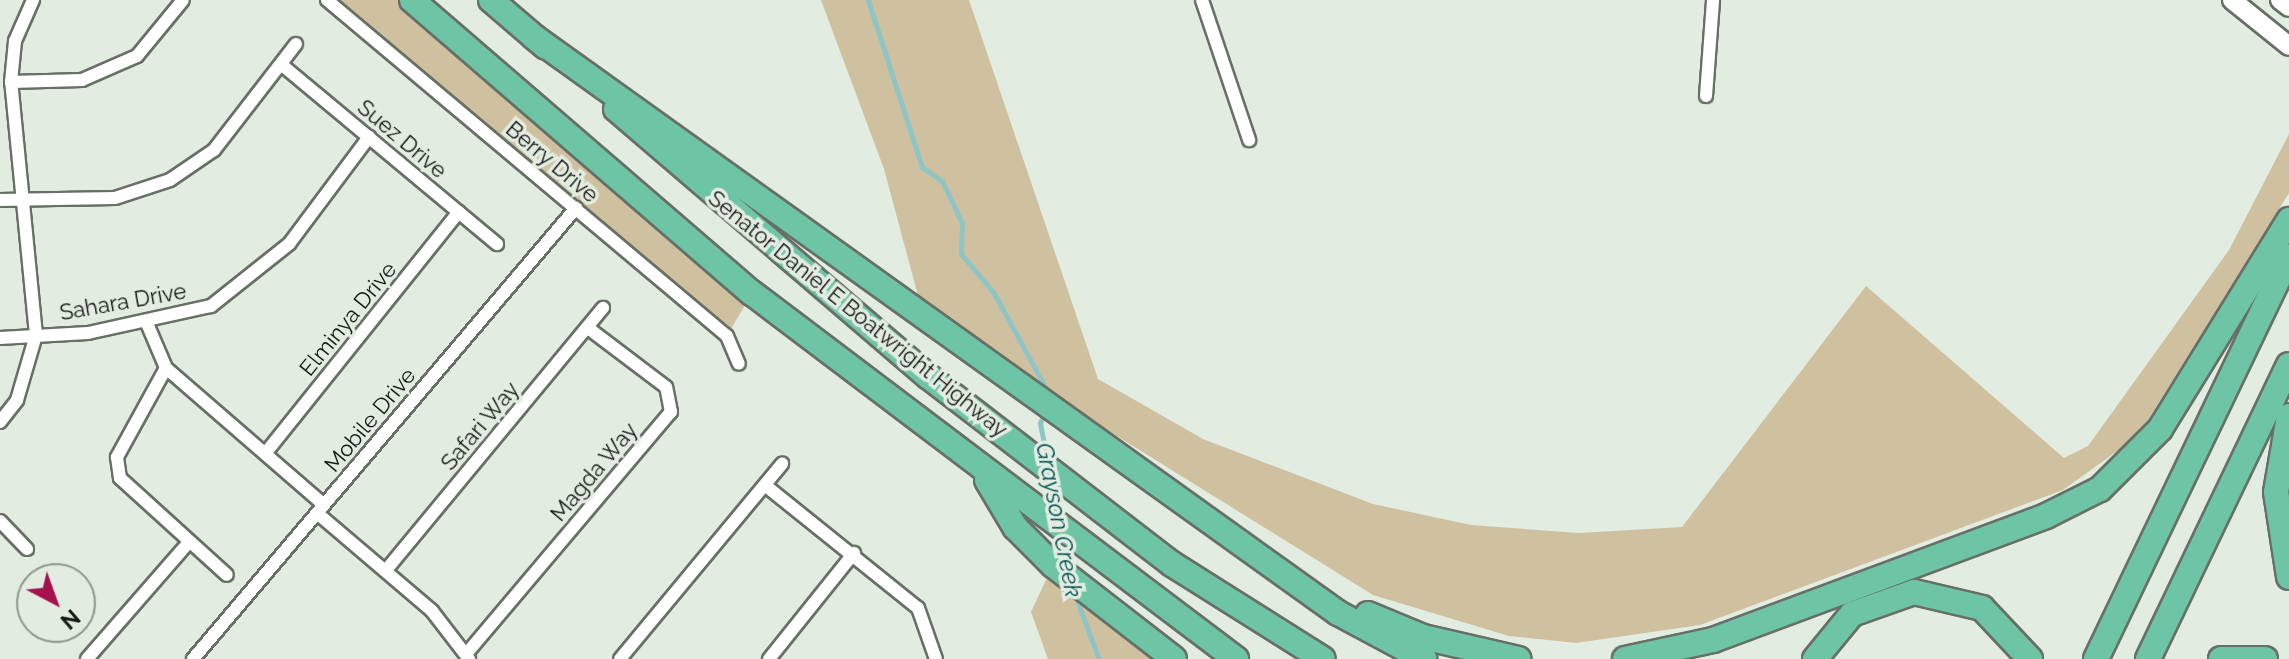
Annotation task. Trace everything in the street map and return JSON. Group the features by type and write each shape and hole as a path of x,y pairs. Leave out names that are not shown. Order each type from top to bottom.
{"highway":[{"name":"Senator Daniel E Boatwright Highway","path":"412,0 752,293 1199,635 1236,659"},
{"name":"Senator Daniel E Boatwright Highway","path":"491,0 929,377 1172,564 1323,659"},
{"path":"534,37 1338,613 1424,659"},
{"path":"1625,659 1713,640 2046,516 2100,489 2160,429 2289,220"},
{"path":"2096,659 2289,257"},
{"path":"2148,659 2289,365"},
{"path":"2289,416 2276,492 2289,577"},
{"path":"979,468 1015,527 1053,565 1174,659"},
{"path":"1261,558 1423,637 1518,659"},
{"path":"1815,659 1852,614 1914,592 1982,608 2030,659"},
{"path":"2221,659 2265,659"}],"main road":[{"path":"2232,0 2289,46"},
{"path":"2280,0 2289,7"}],"street":[{"path":"0,422 17,400 36,335 11,82 15,41 33,0"},
{"path":"11,82 82,80 137,56 183,0"},
{"name":"Berry Drive","path":"327,0 727,336 739,364"},
{"path":"1202,0 1249,140"},
{"path":"1706,96 1713,0"},
{"path":"0,200 24,197 115,198 170,180 214,150 296,44"},
{"name":"Suez Drive","path":"282,65 497,244"},
{"name":"Sahara Drive","path":"0,338 146,321 211,306 289,244 369,137"},
{"name":"Mobile Drive","path":"193,659 576,208"},
{"name":"Elminya Drive","path":"268,450 459,212"},
{"name":"Safari Way","path":"387,569 603,308"},
{"path":"146,321 166,368 268,450 321,509 387,569 468,656"},
{"name":"Magda Way","path":"468,656 671,412 666,387 588,328"},
{"path":"166,368 117,457 120,478 227,575"},
{"path":"620,659 782,464"},
{"path":"766,486 854,553 918,608 932,657"},
{"path":"0,521 27,549"},
{"path":"87,659 189,542"},
{"path":"769,659 854,553"}],"shaded area":[{"path":"327,0 412,0 752,293 727,336"},
{"path":"821,0 969,0 1098,379 1203,439 1373,504 1471,525 1579,533 1682,527 1866,286 2064,458 2088,446 2229,250 2289,134 2289,193 2138,436 2063,490 1700,625 1576,643 1509,636 1373,595 1104,428 1105,445 924,318 884,169"},
{"path":"1053,565 1174,659 1048,659 1031,612"}],"waterway":[{"name":"Grayson Creek","path":"868,0 922,167 942,181 962,223 961,254 994,293 1051,398"},
{"name":"Grayson Creek","path":"1046,411 1040,423 1046,455"},
{"name":"Grayson Creek","path":"1052,484 1058,514"},
{"name":"Grayson Creek","path":"1063,539 1068,565"},
{"name":"Grayson Creek","path":"1073,590 1099,659"}]}
